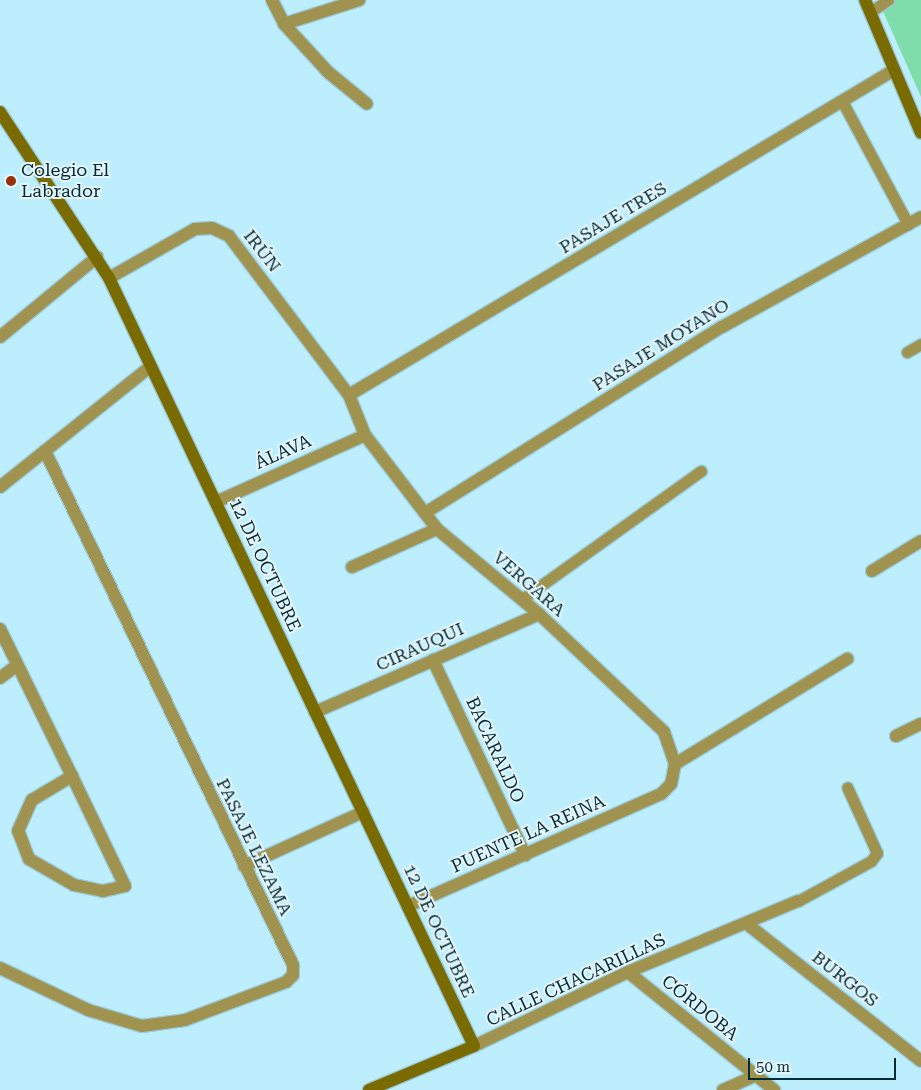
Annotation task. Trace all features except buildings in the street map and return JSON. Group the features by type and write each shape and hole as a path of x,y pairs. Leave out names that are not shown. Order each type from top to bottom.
{"street":[{"path":"272,0 284,24 328,72 367,104"},
{"path":"284,24 359,0"},
{"path":"864,0 921,133"},
{"name":"PASAJE TRES","path":"349,395 894,70"},
{"name":"12 DE OCTUBRE","path":"0,112 109,278 474,1046"},
{"name":"PASAJE MOYANO","path":"425,513 722,327 921,217"},
{"name":"IRÚN","path":"109,278 195,230 221,231 349,395"},
{"path":"0,337 97,257"},
{"path":"0,487 151,366"},
{"name":"VERGARA","path":"349,395 365,435 437,529 539,614 664,732 675,764"},
{"name":"ÁLAVA","path":"216,502 365,435"},
{"name":"PASAJE LEZAMA","path":"0,968 88,1010 142,1026 185,1020 286,982 293,965 45,451"},
{"path":"352,567 437,529"},
{"path":"872,571 921,542"},
{"name":"CIRAUQUI","path":"315,712 539,614"},
{"path":"0,629 17,665 72,776 125,886 104,891 74,886 29,859 18,831 32,800 72,776"},
{"path":"675,764 847,659"},
{"name":"BACARALDO","path":"433,660 525,855"},
{"path":"0,678 17,665"},
{"path":"896,736 921,724"},
{"name":"PUENTE LA REINA","path":"408,906 662,794 671,784 675,764"},
{"path":"244,866 363,812"},
{"name":"CALLE CHACARILLAS","path":"368,1090 474,1046 628,972 747,924 798,901"},
{"name":"BURGOS","path":"747,924 921,1061"},
{"name":"CÓRDOBA","path":"628,972 774,1090"},
{"path":"723,1090 756,1075"}],"lane":[{"path":"870,12 888,0"},
{"path":"842,101 908,224"},
{"path":"907,352 921,344"},
{"path":"522,599 702,470"},
{"path":"798,901 872,861 877,853 847,787"}],"green space":[{"path":"878,0 921,0 921,97"}],"place":[{"name":"Colegio El Labrador","path":"11,181"}]}
